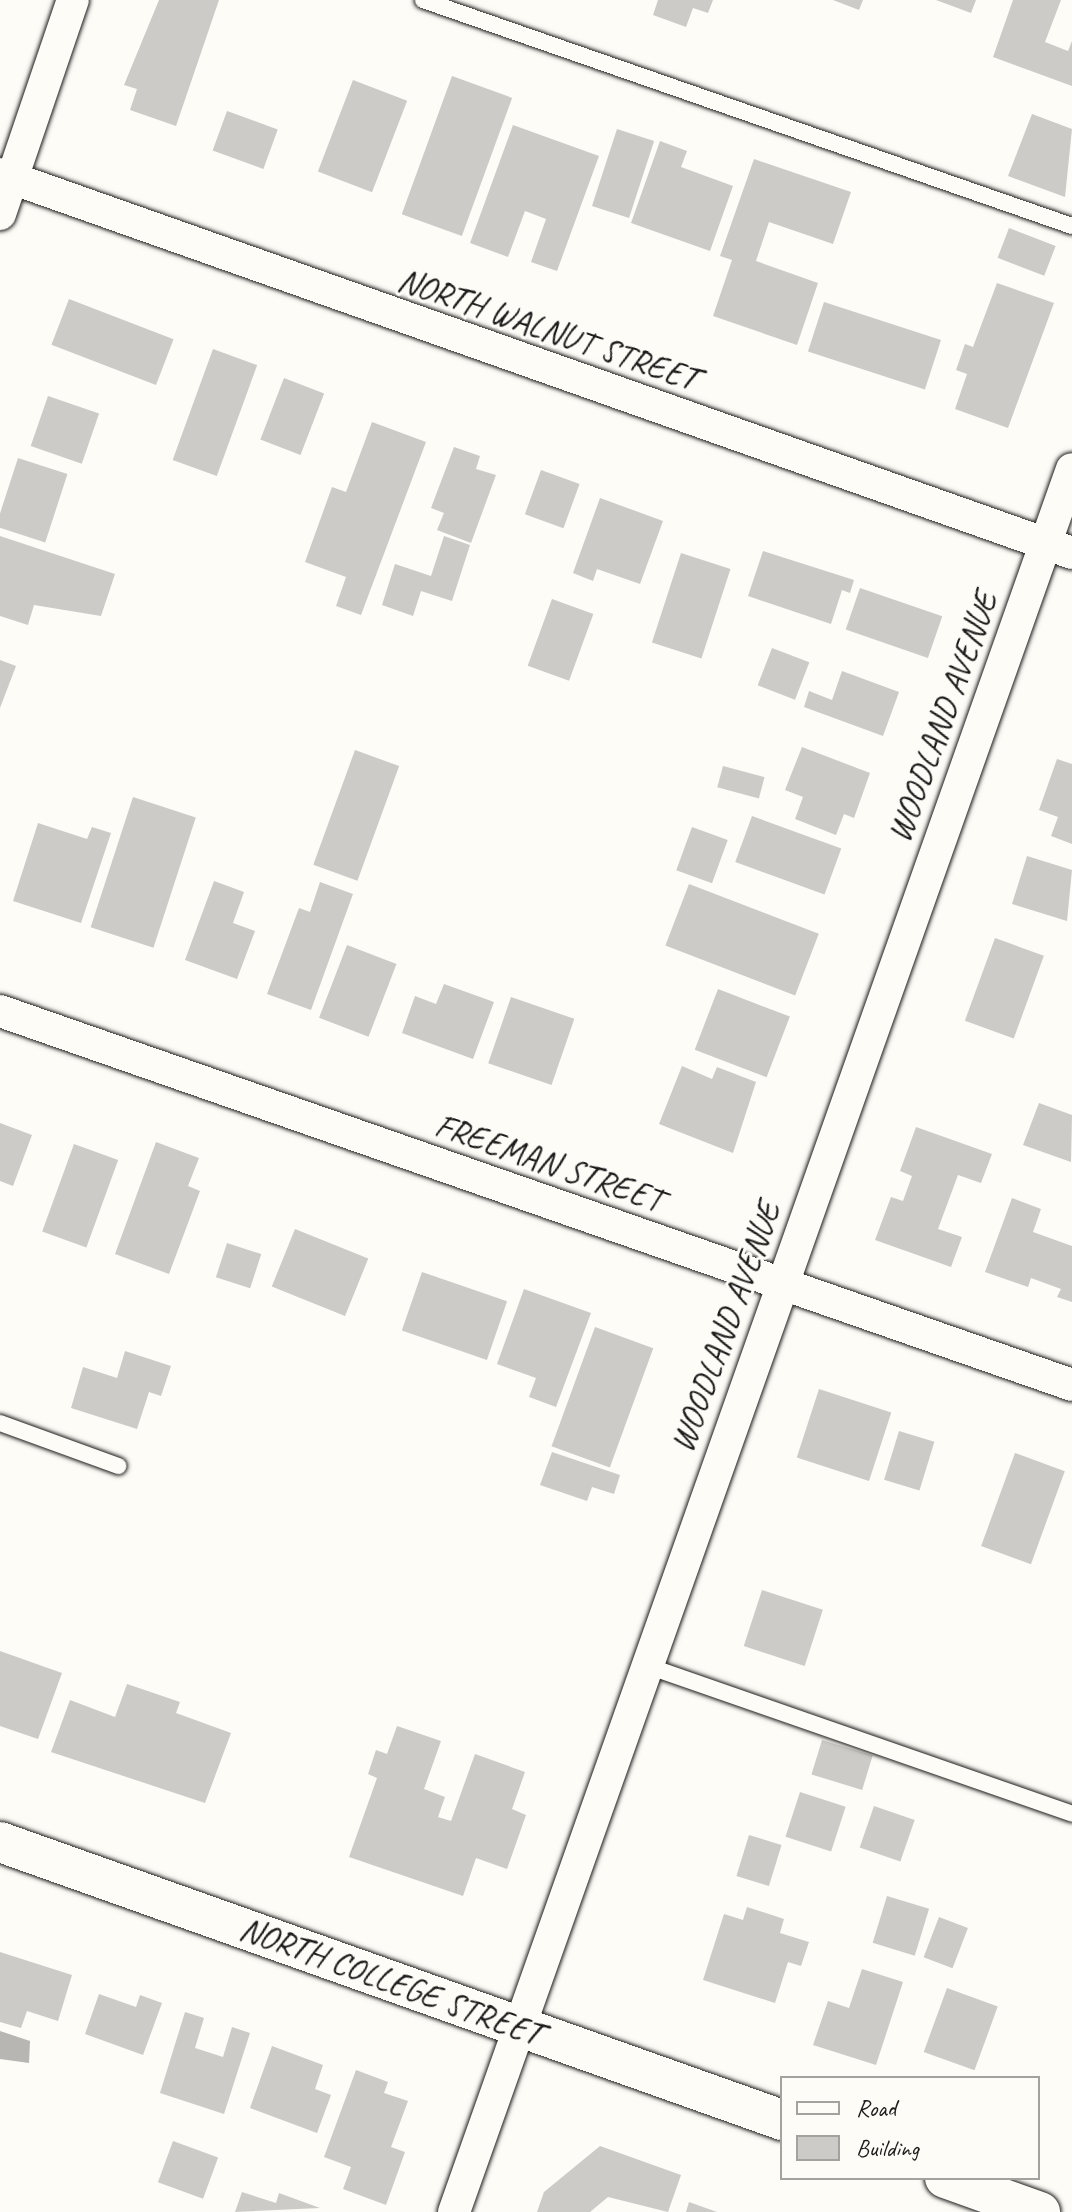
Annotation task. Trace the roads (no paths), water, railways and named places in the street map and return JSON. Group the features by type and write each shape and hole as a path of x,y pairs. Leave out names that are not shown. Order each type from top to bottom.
{"street":[{"path":"0,214 6,176 73,0"},
{"name":"NORTH WALNUT STREET","path":"6,176 1058,548"},
{"name":"WOODLAND AVENUE","path":"454,2212 780,1285 1058,548 1072,469"},
{"name":"FREEMAN STREET","path":"0,1011 1072,1385"},
{"name":"NORTH COLLEGE STREET","path":"0,1842 780,2119"},
{"path":"951,2180 1040,2212"}],"lane":[{"path":"423,0 1072,226"},
{"path":"0,1423 118,1466"},
{"path":"645,1665 1072,1814"}]}
